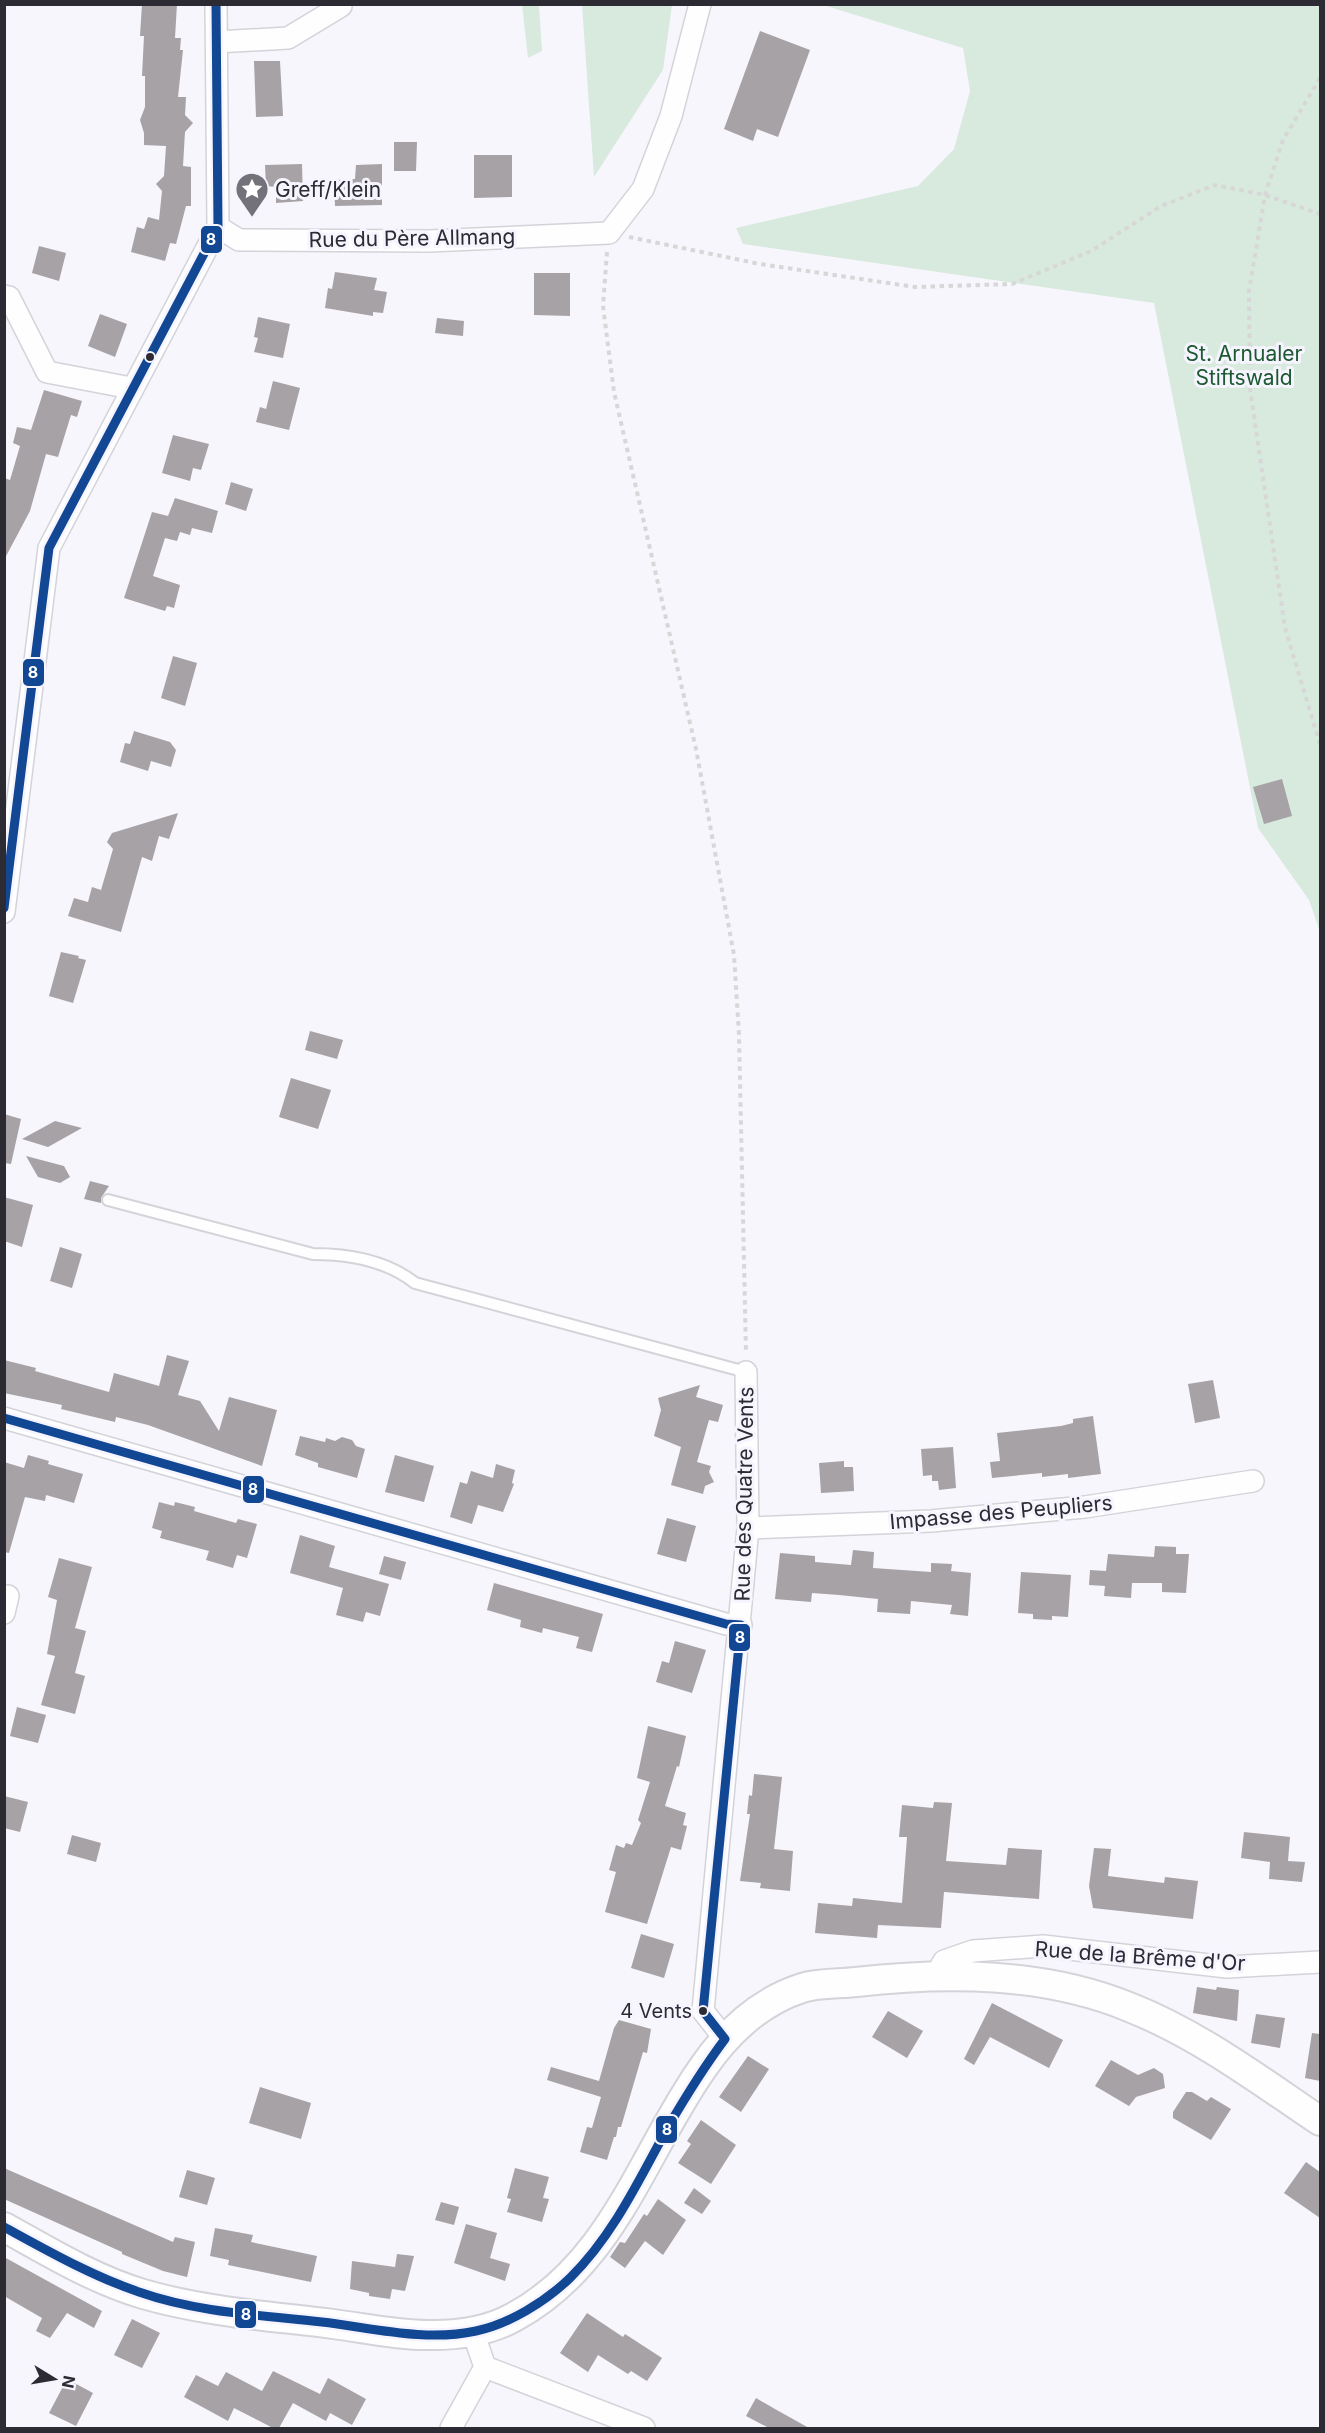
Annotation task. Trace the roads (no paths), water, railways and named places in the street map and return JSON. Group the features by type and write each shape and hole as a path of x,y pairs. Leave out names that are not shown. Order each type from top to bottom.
{"street":[{"path":"4,912 49,548 131,388 218,227 216,4"},
{"name":"Rue du Père Allmang","path":"218,227 239,240 429,241 609,233 643,189 671,116 700,4"},
{"path":"217,42 288,38 340,6"},
{"path":"4,296 9,297 47,372 131,388"},
{"name":"Rue des Quatre Vents","path":"725,2039 703,2011 741,1625 748,1528 746,1372"},
{"path":"4,1418 726,1624 741,1625"},
{"name":"Impasse des Peupliers","path":"748,1528 931,1521 1085,1507 1253,1481"},
{"name":"Rue de la Brême d'Or","path":"935,1977 944,1961 973,1951 1043,1946 1227,1966 1320,1962"},
{"path":"4,2227 88,2273 142,2294 203,2308 430,2336 473,2332 497,2326 518,2315 575,2273 612,2225 701,2069 744,2019 767,2004 804,1987 911,1976 1051,1983 1129,2007 1216,2050 1320,2121"},
{"path":"451,2428 484,2367 473,2332"},
{"path":"484,2367 644,2428"}],"lane":[{"path":"108,1200 313,1254 343,1254 398,1269 415,1282 746,1372"}],"place":[{"name":"Greff/Klein","path":"252,218"},
{"name":"4 Vents","path":"703,2011"}],"park label":[{"name":"St. Arnualer Stiftswald","path":"1244,365"}]}
